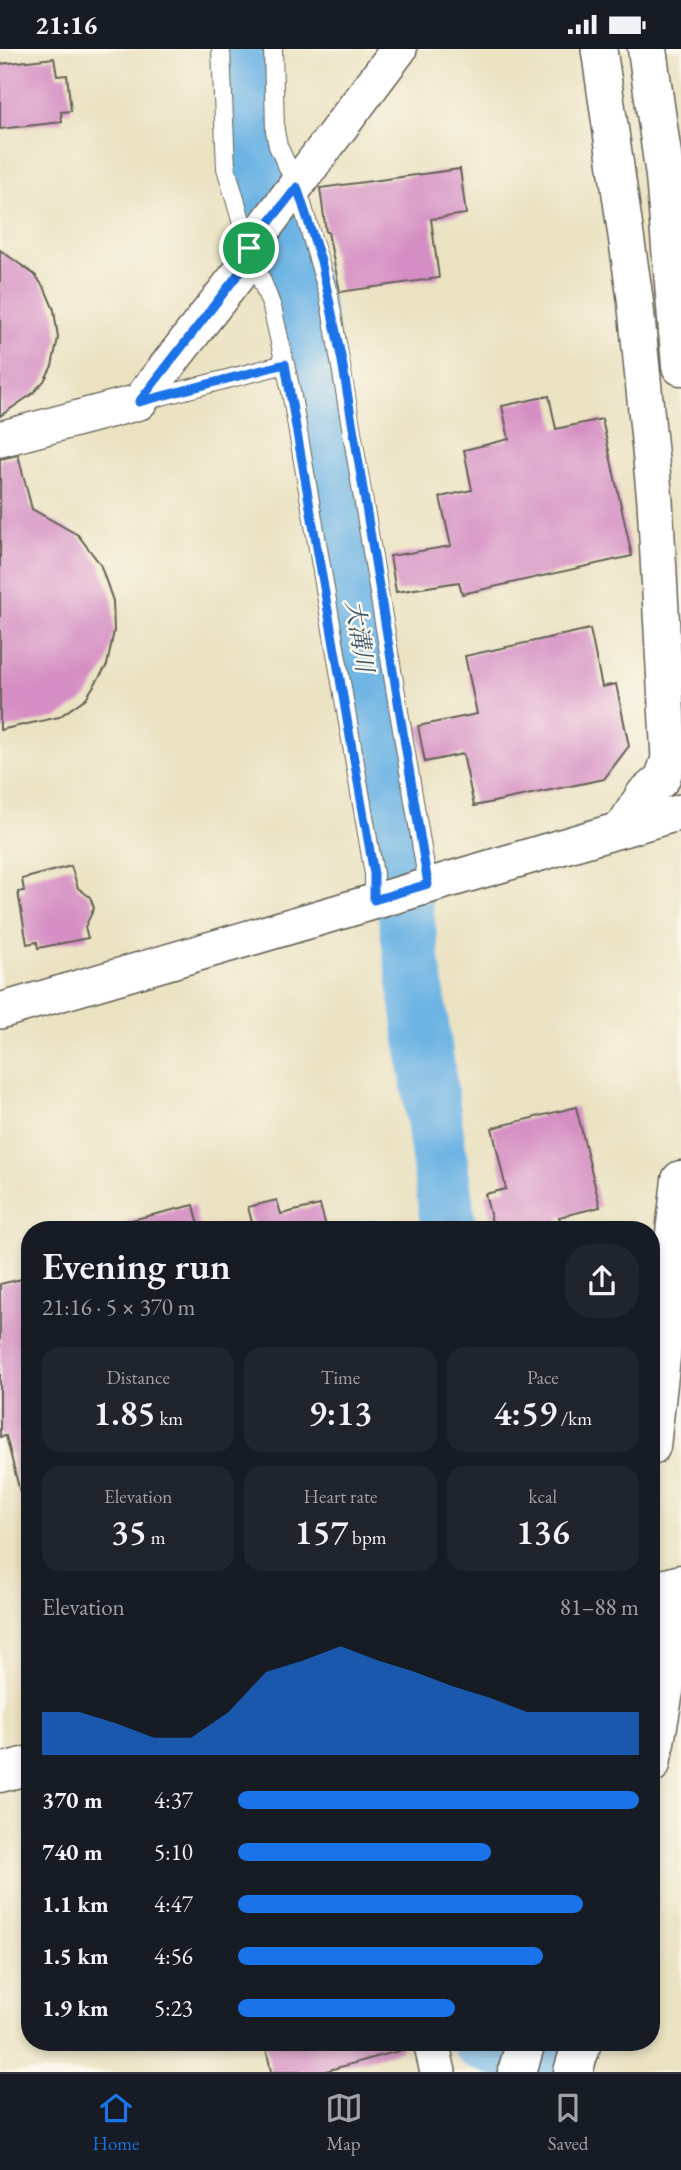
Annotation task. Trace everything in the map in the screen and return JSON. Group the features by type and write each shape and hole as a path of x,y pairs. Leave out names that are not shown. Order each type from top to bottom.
{"main road":[{"path":"647,49 665,176 681,366"},
{"path":"660,1366 681,1180"},
{"path":"660,1590 681,1584"},
{"path":"660,1714 681,1597"},
{"path":"0,1773 21,1767"},
{"path":"517,2072 523,2051"},
{"path":"573,2072 579,2051"}],"street":[{"path":"0,439 139,402 399,49"},
{"path":"600,49 635,298 655,501 669,759 662,779 644,794 622,829"},
{"path":"0,1011 681,812"},
{"path":"433,2051 438,2072"}],"lane":[{"path":"220,49 226,169 272,307 285,364 378,899"},
{"path":"273,49 275,131 278,146 321,261 342,361 425,885"},
{"path":"139,402 285,364"}],"building":[{"path":"54,58 57,76 67,75 71,111 61,112 62,122 0,129 0,64"},
{"path":"460,169 466,214 431,219 439,278 340,292 326,232 320,188"},
{"path":"0,250 35,275 45,289 54,310 58,338 52,366 44,381 32,394 0,416"},
{"path":"549,396 556,429 602,419 632,556 462,594 459,582 396,592 390,556 451,546 440,497 472,490 464,450 509,439 502,406"},
{"path":"18,455 32,509 78,535 100,564 113,601 114,631 107,665 86,698 59,717 0,730 0,459"},
{"path":"590,629 602,687 616,684 629,746 604,779 474,806 463,754 425,762 418,726 477,714 465,656"},
{"path":"71,866 78,888 90,897 94,908 85,927 88,938 38,948 37,942 27,944 18,892 24,891 22,879"},
{"path":"576,1107 600,1207 559,1217 560,1221 492,1221 485,1194 506,1189 492,1128"},
{"path":"277,1200 281,1214 320,1205 324,1221 252,1221 248,1207"},
{"path":"194,1205 198,1221 127,1221"},
{"path":"21,1279 21,1496 6,1436 0,1437 0,1284"},
{"path":"267,2051 398,2051 322,2072 271,2072"}],"waterway":[{"name":"大溝川","path":"249,49 256,164 286,236 307,312 406,915 448,1221"},
{"name":"大溝川","path":"505,2051 564,2072"}],"route":[{"path":"297,187 330,296 428,884 374,900 374,874 285,364 139,402 253,255 249,248 297,187"}]}
